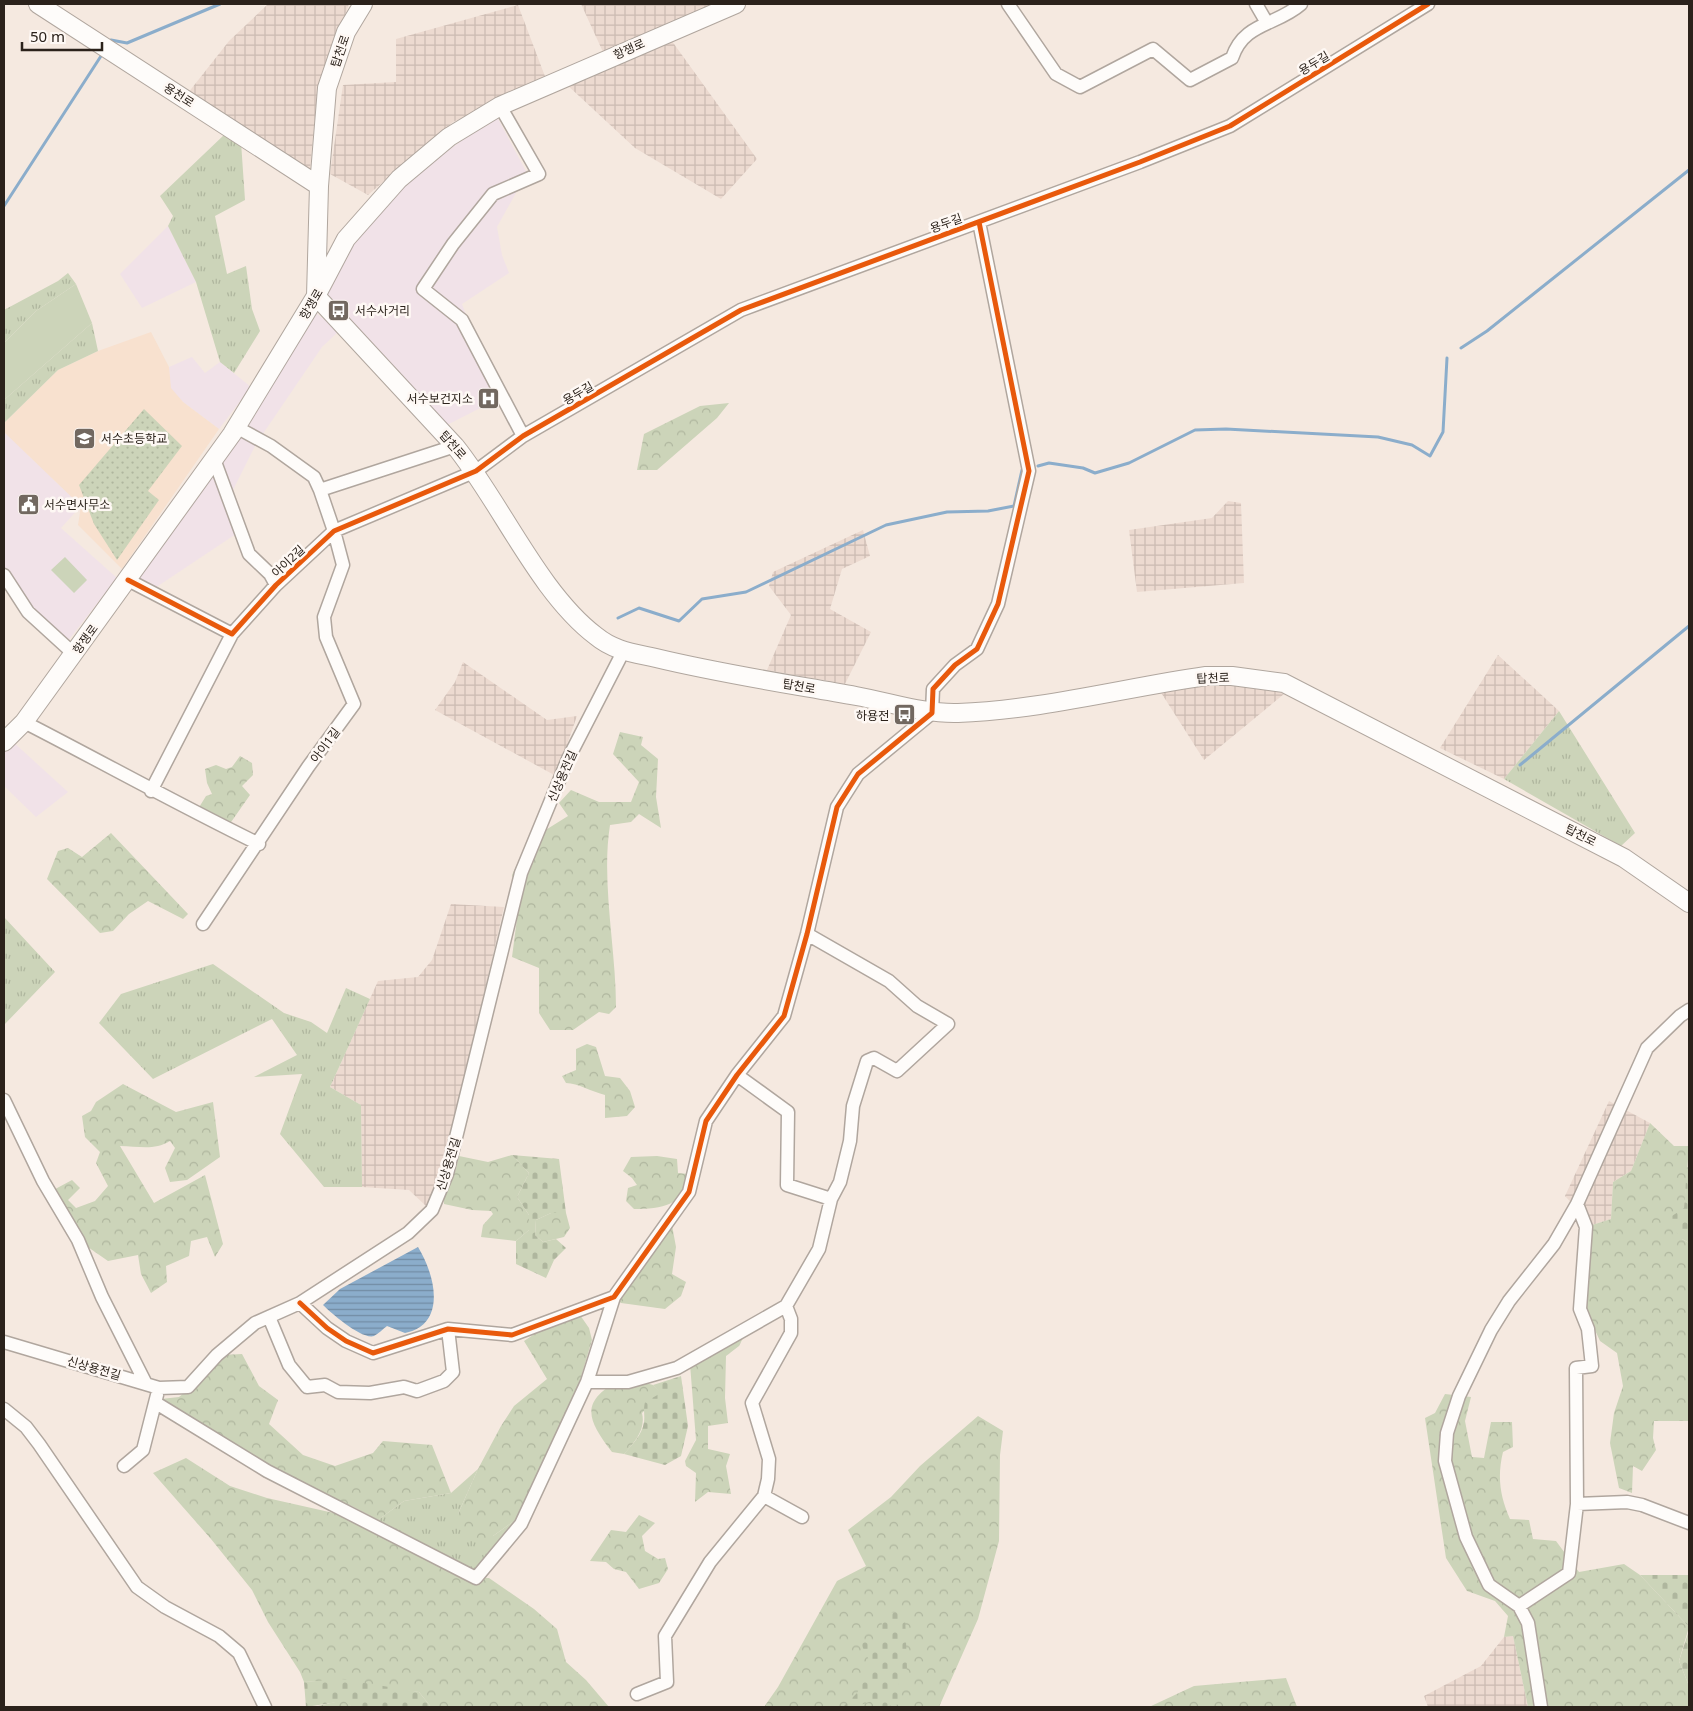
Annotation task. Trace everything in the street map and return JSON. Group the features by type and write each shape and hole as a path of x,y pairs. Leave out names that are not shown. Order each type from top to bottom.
{"main road":[{"name":"용천로","path":"38,4 320,186"},
{"name":"탑천로","path":"363,4 346,32 327,88 320,186 316,296 455,446 476,472 557,596 597,638 623,652 687,666 888,701 932,713 1026,707 1206,676 1232,676 1284,683 1624,858 1689,903"},
{"name":"항쟁로","path":"4,742 24,722 236,428 316,296 346,239 399,179 449,137 500,106 736,4"}],"street":[{"path":"1008,4 1056,74 1080,87 1153,49 1190,80 1232,58 1236,44 1249,31 1288,15 1301,4"},
{"path":"1256,4 1267,23"},
{"name":"용두길","path":"476,472 523,436 741,310 1230,126 1428,4"},
{"path":"500,106 539,174 493,194 453,244 423,289 462,320 523,436"},
{"path":"156,1403 267,1471 476,1578 521,1524 587,1382 614,1297 689,1192 706,1121 737,1075 784,1016 807,934 837,807 858,774 932,713 933,689 955,664 978,649 998,604 1029,471 979,222"},
{"name":"아이1길","path":"236,428 271,446 314,477 320,490 343,565 324,618 326,637 354,704 308,767 259,844"},
{"path":"320,490 455,446"},
{"name":"아이2길","path":"214,459 249,554 270,574 276,584"},
{"name":"아이2길","path":"151,791 232,634 276,584 334,531 476,472"},
{"path":"4,575 28,612 74,654"},
{"path":"128,580 232,634"},
{"name":"신상용전길","path":"4,1342 146,1382 159,1388 188,1387 217,1355 255,1323 300,1303 408,1233 432,1210 447,1174 521,873 568,759 623,652"},
{"path":"24,722 93,757 151,791 259,844 203,924"},
{"path":"587,1382 628,1382 677,1368 786,1306 819,1249 831,1199 840,1182 850,1141 853,1106 867,1061 874,1058 897,1071 948,1024 917,1006 889,981 807,934"},
{"path":"1541,1707 1528,1623 1519,1606 1489,1585 1471,1551 1453,1496 1445,1461 1446,1433 1459,1396 1491,1330 1509,1301 1554,1244 1577,1204 1647,1048 1680,1016 1689,1010"},
{"path":"737,1075 788,1112 787,1185 831,1199"},
{"path":"4,1100 43,1181 78,1240 102,1297 146,1382"},
{"path":"1519,1606 1569,1573 1577,1504 1576,1368 1592,1366 1588,1330 1580,1309 1586,1227 1577,1204"},
{"path":"300,1303 327,1328 346,1341 373,1353 448,1329 512,1335 614,1297"},
{"path":"637,1694 667,1682 665,1636 710,1562 764,1496 768,1479 769,1459 752,1403 791,1333 791,1319 786,1306"},
{"path":"269,1317 289,1365 307,1388 325,1385 338,1392 370,1393 404,1388 417,1391 444,1382 453,1372 448,1329"},
{"path":"124,1466 143,1450 159,1388"},
{"path":"4,1410 26,1427 39,1444 137,1587 165,1607 219,1636 239,1653 265,1707"},
{"path":"764,1496 802,1517"},
{"path":"1577,1504 1627,1502 1642,1505 1689,1522"}],"shaded area":[{"path":"268,4 349,4 317,94 310,169 188,93 229,41"},
{"path":"581,4 722,4 603,52"},
{"path":"518,5 546,79 453,122 368,195 330,174 343,85 396,82 396,39"},
{"path":"669,37 757,159 721,199 635,148 565,83"},
{"path":"496,115 527,173 497,227 502,255 509,273 462,304 498,399 445,426 322,296 343,253 391,193"},
{"path":"168,226 196,282 142,308 120,274"},
{"path":"312,310 339,331 322,347 256,444 225,506 236,534 155,588 138,578"},
{"path":"151,332 169,367 171,388 183,402 219,429 122,569 78,525 81,506 4,432 4,423 58,370 98,351"},
{"path":"192,357 205,373 220,362 251,387 219,429 183,402 170,388 169,367"},
{"path":"4,432 81,506 61,528 117,578 67,642 30,608 4,568"},
{"path":"1228,501 1241,503 1244,583 1137,592 1129,530 1212,518"},
{"path":"863,530 870,556 842,569 830,609 871,632 845,684 767,670 791,615 769,586 773,572"},
{"path":"1498,655 1559,711 1504,779 1440,748"},
{"path":"463,662 547,720 577,716 556,776 435,710 455,682"},
{"path":"1196,683 1256,685 1284,694 1204,760 1160,691"},
{"path":"11,740 68,792 36,817 4,786 4,747"},
{"path":"451,904 504,907 460,1097 439,1176 426,1206 409,1190 362,1187 361,1105 330,1087 378,981 418,977 432,960"},
{"path":"1609,1101 1650,1123 1631,1171 1613,1182 1611,1219 1592,1225 1565,1196"},
{"path":"1513,1636 1528,1707 1428,1707 1424,1696 1481,1666 1504,1637"}],"green space":[{"path":"225,134 241,142 245,200 215,216 227,274 246,266 252,309 260,331 234,373 220,362 196,282 168,226 173,216 160,196"},
{"path":"68,273 76,284 36,311 4,343 4,310 58,281"},
{"path":"76,284 92,323 4,400 4,343 36,311"},
{"path":"92,323 98,351 58,370 4,423 4,400"},
{"path":"729,403 717,418 657,470 637,470 644,434 700,406"},
{"path":"144,409 182,446 148,491 159,500 117,560 94,524 79,485"},
{"path":"65,557 87,580 74,593 51,570"},
{"path":"1559,711 1635,833 1621,846 1504,779"},
{"path":"620,732 643,737 641,745 658,759 656,797 661,828 639,814 631,822 610,825 607,869 616,1007 609,1014 599,1012 573,1030 550,1030 539,1013 539,968 512,957 519,903 512,875 528,841 568,816 559,803 571,790 599,802 631,802 639,782 613,754"},
{"path":"240,756 252,763 253,775 242,786 250,795 229,825 198,809 206,796 212,794 207,783 205,769 216,765 226,769 232,767"},
{"path":"111,833 188,914 183,919 148,901 129,914 113,931 100,933 47,879 58,851 68,848 82,857"},
{"path":"4,917 55,972 4,1025"},
{"path":"213,964 284,1013 311,1022 327,1033 346,988 370,999 330,1087 361,1105 362,1187 324,1187 280,1134 302,1074 254,1077 297,1055 272,1019 153,1079 99,1023 121,994"},
{"path":"587,1044 596,1047 605,1076 620,1078 630,1091 635,1107 627,1116 605,1118 605,1095 575,1084 566,1083 562,1076 576,1070 576,1049"},
{"path":"123,1084 176,1112 213,1102 220,1157 187,1180 170,1182 165,1168 175,1148 170,1141 152,1147 120,1146 154,1203 205,1175 223,1244 215,1257 207,1237 191,1241 189,1256 166,1266 167,1282 151,1293 141,1274 138,1255 108,1261 72,1236 46,1194 72,1180 80,1188 68,1200 76,1208 95,1201 108,1186 96,1163 100,1152 85,1137 82,1116 91,1111 96,1102"},
{"path":"1650,1123 1674,1146 1689,1146 1682,1239 1689,1243 1689,1421 1654,1421 1653,1438 1656,1450 1642,1471 1633,1466 1632,1493 1619,1488 1610,1443 1614,1413 1623,1386 1617,1353 1600,1341 1584,1306 1592,1225 1611,1219 1613,1182 1631,1171"},
{"path":"512,1155 529,1173 517,1197 529,1215 529,1230 516,1241 481,1237 483,1225 493,1214 491,1211 472,1210 444,1204 444,1193 451,1173 455,1172 459,1156 488,1162"},
{"path":"512,1155 559,1159 566,1213 551,1213 536,1220 535,1235 543,1242 556,1239 566,1248 554,1260 546,1278 516,1264 516,1241 529,1230 529,1215 517,1197 529,1173"},
{"path":"657,1156 677,1159 678,1173 688,1174 686,1185 677,1199 670,1204 654,1208 634,1209 626,1201 628,1188 637,1185 623,1171 631,1157"},
{"path":"1687,1167 1689,1168 1689,1243 1682,1239 1666,1220 1684,1208"},
{"path":"669,1209 676,1247 672,1274 686,1282 681,1296 665,1309 621,1303 610,1292"},
{"path":"551,1213 566,1213 570,1228 564,1237 543,1242 535,1235 536,1220"},
{"path":"580,1315 589,1328 592,1340 572,1407 521,1516 493,1536 477,1541 461,1533 458,1514 478,1469 501,1426 514,1406 547,1379 524,1341 545,1327"},
{"path":"746,1332 739,1346 726,1356 725,1398 728,1423 708,1426 708,1449 730,1454 726,1466 731,1494 708,1492 695,1502 696,1473 686,1466 685,1461 696,1440 690,1364"},
{"path":"242,1354 259,1386 278,1400 269,1424 303,1455 335,1466 373,1453 383,1441 432,1445 451,1493 404,1501 378,1520 352,1506 296,1491 161,1399 179,1397 204,1376 224,1355"},
{"path":"681,1376 688,1426 681,1456 665,1465 624,1454 641,1431 644,1422 645,1402 661,1393 653,1385"},
{"path":"625,1377 653,1385 662,1393 642,1413 641,1430 636,1440 624,1454 612,1452 596,1428 592,1419 592,1410 594,1401 600,1393"},
{"path":"1445,1394 1471,1397 1465,1421 1472,1457 1484,1458 1491,1422 1512,1422 1513,1447 1503,1452 1500,1470 1500,1486 1510,1519 1529,1520 1533,1539 1556,1541 1579,1572 1624,1564 1640,1575 1689,1627 1679,1661 1689,1686 1689,1707 1528,1707 1513,1636 1504,1637 1508,1616 1495,1601 1467,1591 1446,1558 1425,1418 1435,1413"},
{"path":"978,1416 1003,1431 1000,1455 999,1541 978,1619 939,1707 764,1707 778,1687 837,1581 866,1566 848,1530 891,1497 920,1466"},
{"path":"186,1458 230,1486 267,1498 347,1516 462,1577 489,1578 534,1609 557,1629 566,1662 586,1680 609,1707 431,1707 419,1692 321,1681 304,1682 300,1672 268,1622 252,1590 211,1539 153,1473"},
{"path":"478,1469 458,1514 493,1536 521,1516 473,1572 378,1520 404,1501 451,1493"},
{"path":"639,1515 655,1523 642,1536 645,1551 658,1559 665,1558 668,1569 659,1583 639,1589 626,1572 614,1569 606,1562 590,1561 611,1530 626,1532"},
{"path":"1640,1575 1689,1575 1689,1627"},
{"path":"883,1611 905,1614 907,1669 898,1682 902,1704 881,1707 872,1701 860,1705 861,1707 843,1707 857,1693 872,1666 860,1642 880,1642"},
{"path":"1689,1630 1689,1686 1679,1661"},
{"path":"1286,1678 1297,1707 1149,1707 1194,1686"},
{"path":"341,1679 419,1692 431,1707 352,1707 344,1701 306,1707 304,1682"},
{"path":"344,1700 352,1707 313,1707"}],"water":[{"path":"418,1247 431,1277 434,1299 428,1319 418,1328 405,1333 387,1326 374,1336 369,1336 347,1325 323,1305 340,1289"}],"waterway":[{"path":"111,40 127,43 220,4"},
{"path":"4,206 101,56"},
{"path":"1461,348 1487,331 1689,170"},
{"path":"1038,466 1049,463 1083,468 1095,473 1129,463 1195,430 1226,429 1378,437 1412,445 1430,456 1443,432 1447,358"},
{"path":"618,618 639,608 679,621 702,599 746,592 886,525 947,512 988,511 1014,506 1022,470"},
{"path":"1520,765 1689,626"}],"cycle path":[{"path":"128,580 232,634 276,585 334,531 476,471 523,436 741,310 1140,162 1230,126 1428,4"},
{"path":"300,1303 327,1328 346,1341 373,1353 448,1329 512,1335 614,1297 689,1192 706,1121 737,1075 784,1016 807,934 837,807 858,774 932,713 933,689 955,665 977,649 998,604 1029,471 979,222"}],"place":[{"name":"서수사거리","path":"339,310"},
{"name":"서수보건지소","path":"489,398"},
{"name":"서수초등학교","path":"85,438"},
{"name":"서수면사무소","path":"28,504"},
{"name":"하용전","path":"905,715"}]}
